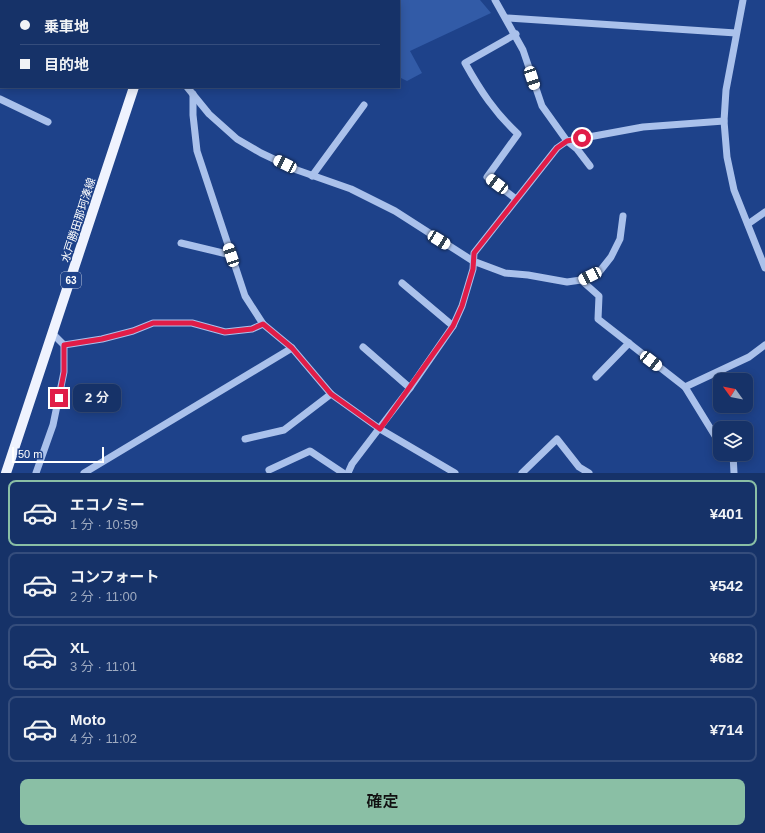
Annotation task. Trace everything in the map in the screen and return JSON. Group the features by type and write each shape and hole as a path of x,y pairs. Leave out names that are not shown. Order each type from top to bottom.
{"main road":[{"name":"水戸勝田那珂湊線","path":"6,473 134,88"}],"street":[{"path":"495,0 516,34 542,106 567,141 577,148 590,166"},
{"path":"743,0 726,90 724,121 727,157 734,190 765,268"},
{"path":"506,18 736,33"},
{"path":"516,34 465,63 485,98 502,119 518,134 487,177 516,199"},
{"path":"188,88 209,114 237,139 260,153 312,176 351,188 388,208 473,261 505,273 528,275 567,282 581,280 600,272 611,257 620,239 623,216"},
{"path":"193,94 193,115 197,150 245,296 263,324 292,348 331,394 380,429 455,473"},
{"path":"0,99 48,122"},
{"path":"312,176 364,105"},
{"path":"348,473 352,464 380,429 453,326 462,306 473,269 474,253 557,148 567,141 643,127 724,121"},
{"path":"748,224 765,212"},
{"path":"181,243 231,255"},
{"path":"581,280 599,296 598,318 685,388 713,433"},
{"path":"402,283 453,326"},
{"path":"64,345 102,339 133,331 153,323 192,323 225,332 252,329 263,324"},
{"path":"36,473 53,425 64,372 64,345 53,334"},
{"path":"596,377 628,343"},
{"path":"685,388 749,357 765,345"},
{"path":"364,347 410,388"},
{"path":"84,473 292,348"},
{"path":"245,440 284,430 331,394"},
{"path":"522,473 557,439 579,467 590,473"},
{"path":"269,470 310,451 343,473"},
{"path":"733,461 734,473"}],"shaded area":[{"path":"400,0 480,0 491,13 410,51 422,73 407,81 400,78"}],"route":[{"path":"59,398 64,372 64,345 79,344 102,339 133,331 153,323 192,323 225,332 252,329 263,324 292,348 303,363 331,394 380,429 453,326 462,306 473,269 474,253 557,148 567,141 582,138"}]}
